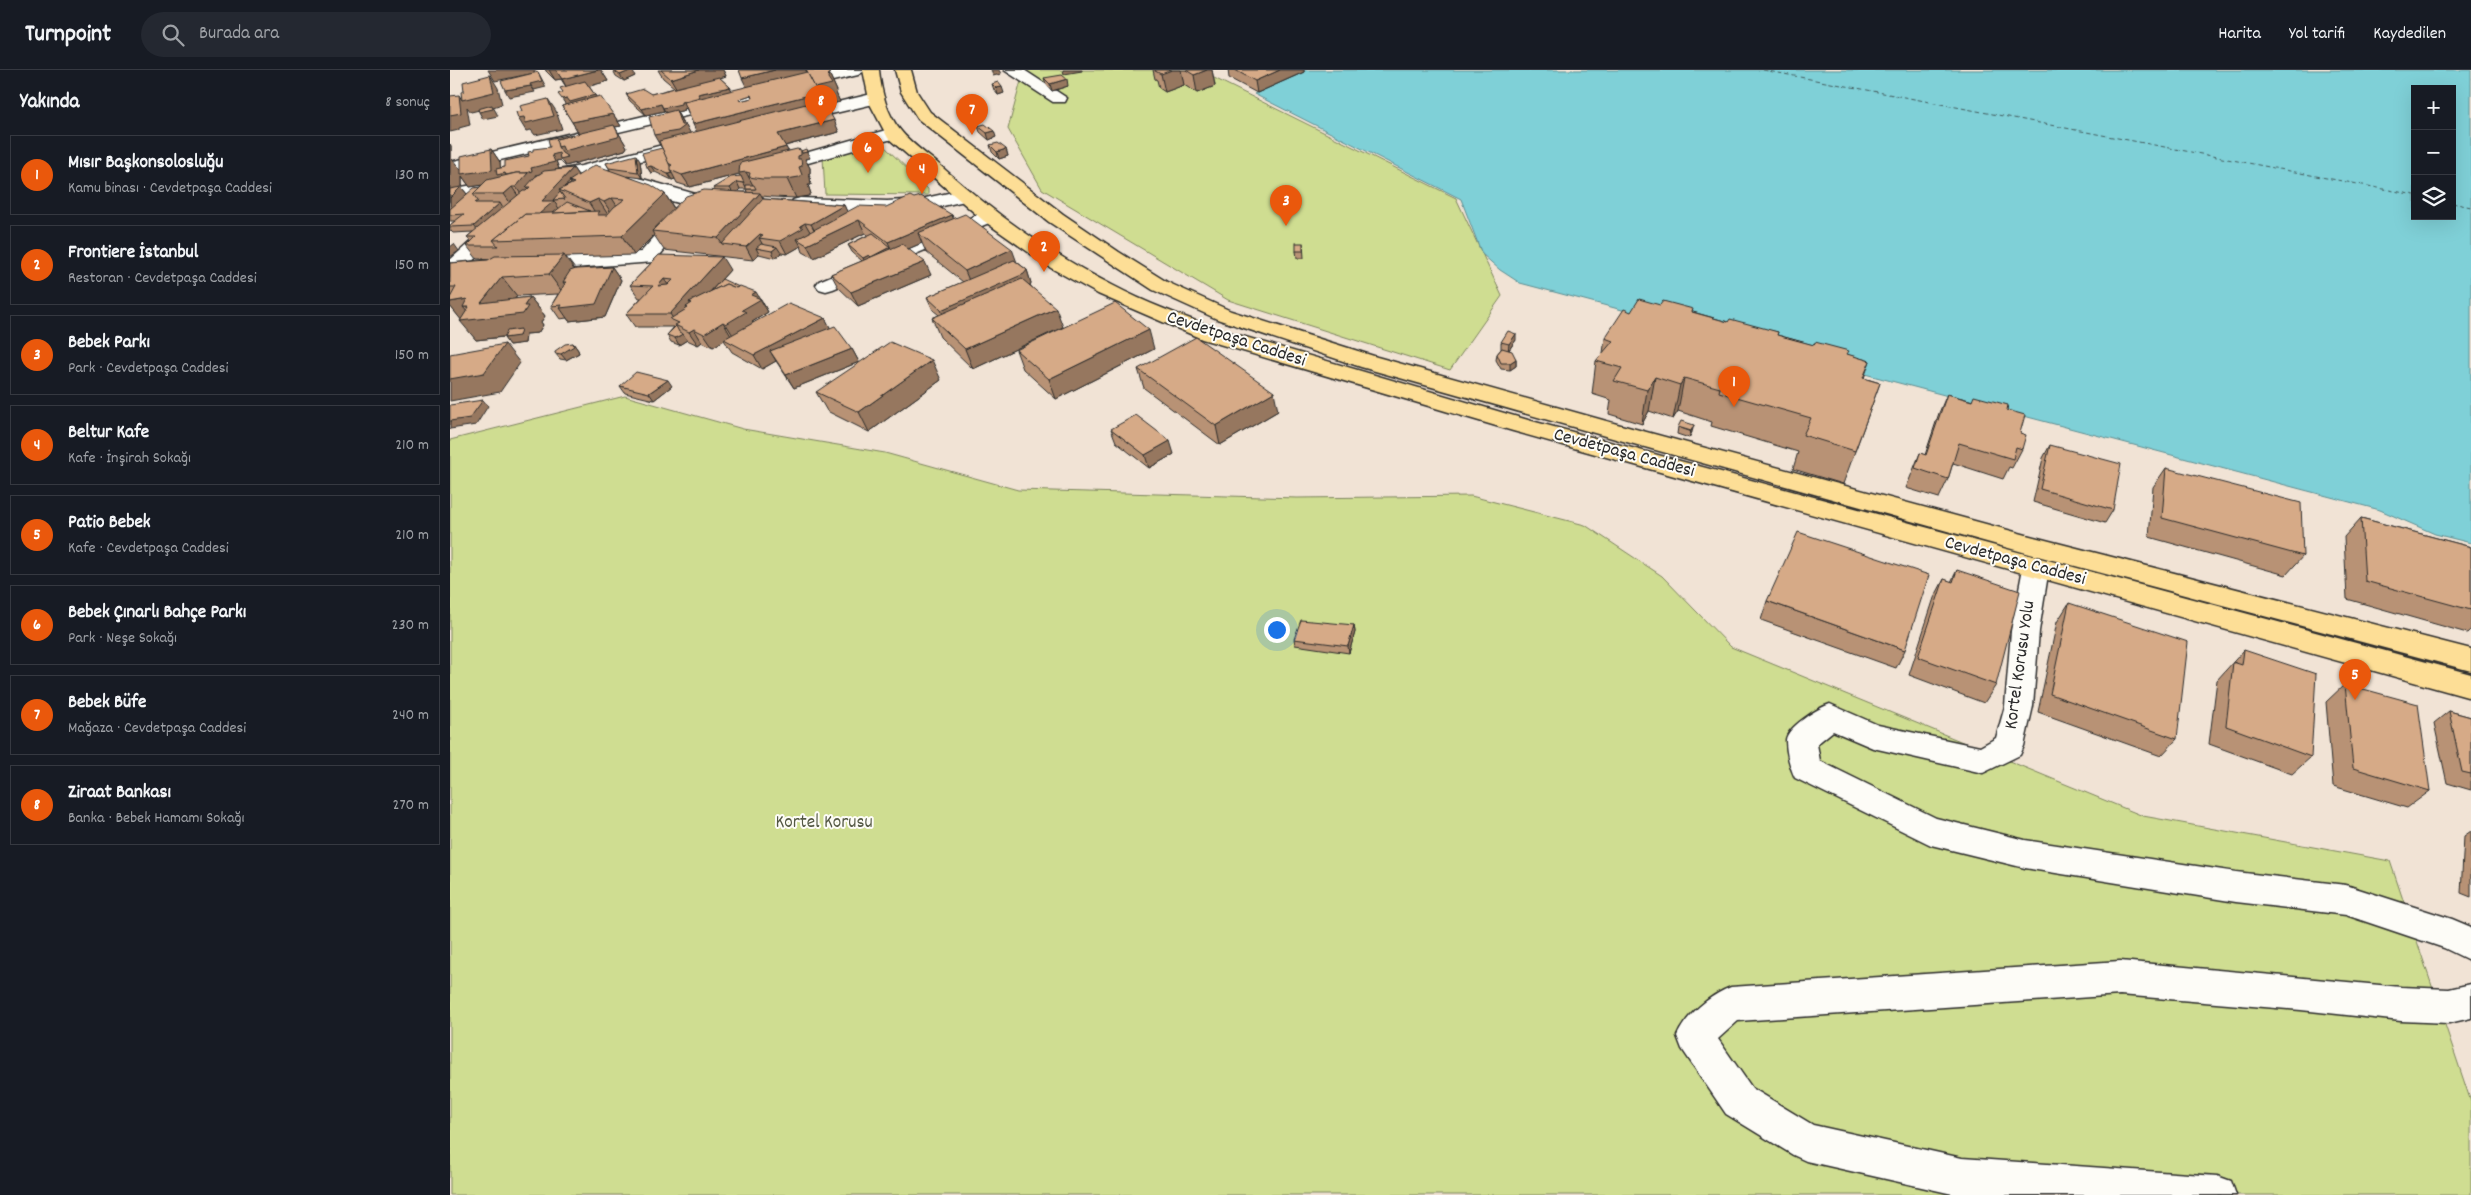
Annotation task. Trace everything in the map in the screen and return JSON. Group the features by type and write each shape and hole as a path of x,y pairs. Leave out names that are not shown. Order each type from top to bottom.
{"main road":[{"name":"Cevdetpaşa Caddesi","path":"871,70 876,98 896,136 962,196 1018,237 1102,289 1137,306 1210,334 1521,426 2471,686"},
{"name":"Cevdetpaşa Caddesi","path":"904,70 909,92 924,115 1056,218 1160,286 1224,315 1275,333 1604,428 2030,545 2471,660"},
{"path":"876,98 909,92"},
{"path":"896,136 925,127 938,127"},
{"path":"962,196 987,188 1006,178"},
{"path":"1018,237 1040,231 1050,226 1056,218"}],"street":[{"path":"450,167 858,70"},
{"path":"1012,70 1059,98"},
{"path":"773,123 876,98"},
{"path":"754,173 896,136"},
{"path":"450,195 582,171 697,141"},
{"path":"582,171 598,173 689,198 738,202"},
{"path":"530,197 552,177"},
{"path":"514,268 647,258 689,198 718,184"},
{"path":"778,203 887,206 921,204 962,196"},
{"path":"826,285 990,216"},
{"path":"450,273 508,217"},
{"path":"450,273 478,272"},
{"name":"Kortel Korusu Yolu","path":"2036,568 2025,631 2018,706 2008,746 1983,760 1874,736 1830,716 1801,739 1806,769 1931,831 2025,854 2236,887 2346,900 2452,935 2471,945"},
{"path":"2217,1195 1962,1177 1806,1142 1739,1101 1695,1036 1730,1004 2120,978 2300,993 2401,1004 2449,1006 2471,1001"}],"green space":[{"path":"1024,70 1198,70 1456,198 1502,296 1450,370 1228,300 1042,189 1008,129"},
{"path":"879,141 928,189 928,195 825,194 823,157"},
{"name":"Kortel Korusu","path":"625,396 743,429 885,453 1018,490 1297,498 1471,496 1585,525 1662,576 1731,647 2143,816 2390,861 2471,1102 2471,1195 450,1195 450,440"}],"water":[{"path":"1302,70 2471,70 2471,543 2435,534 2380,510 1520,283 1500,270 1482,254 1461,199 1254,94 1304,72"}],"building":[{"path":"556,70 598,70 562,79"},
{"path":"613,70 632,70 620,75"},
{"path":"661,70 699,70 671,79"},
{"path":"739,70 775,70 742,78"},
{"path":"806,70 828,70 828,78 832,84 815,88"},
{"path":"1156,70 1172,70 1161,74"},
{"path":"1186,70 1207,70 1194,75"},
{"path":"1235,70 1280,70 1255,81"},
{"path":"538,72 542,81 530,84 531,86 505,90 501,81"},
{"path":"807,72 818,93 693,124 684,102","holes":["751,95 752,98 740,101 739,99"]},
{"path":"490,75 494,92 462,100 463,82"},
{"path":"1062,75 1067,79 1050,84 1044,78"},
{"path":"719,77 730,87 698,94 700,97 663,108 661,104 642,109 626,94 643,89 651,94"},
{"path":"585,81 595,95 570,102 567,98 562,99 558,94 563,92 560,88"},
{"path":"998,82 1002,87 996,88 992,84"},
{"path":"459,95 461,113 450,115 450,96"},
{"path":"600,96 613,114 572,122 562,106"},
{"path":"548,99 554,116 526,123 524,117 518,118 516,112 522,111 520,106"},
{"path":"823,101 834,120 778,134 786,147 682,175 670,170 669,167 672,165 668,163 659,141 814,102"},
{"path":"492,105 493,109 479,112 478,109"},
{"path":"676,110 681,125 686,125 678,131 654,135 649,117"},
{"path":"985,124 994,131 987,133 978,126"},
{"path":"614,125 619,135 618,137 564,151 562,146 558,147 556,139"},
{"path":"573,134 556,139 562,153 568,157 560,159 559,153 552,155 555,162 531,168 532,171 497,175 496,169 505,167 505,161 529,156 528,152 533,151 533,149 550,147 548,139"},
{"path":"998,143 1006,149 997,152 990,145"},
{"path":"662,148 672,173 668,174 651,166 647,167 642,153"},
{"path":"491,149 492,170 461,174 461,156"},
{"path":"797,149 801,150 801,155 798,156 798,159 801,159 802,166 799,167 802,175 799,177 762,179 749,177 750,173 739,173 740,163"},
{"path":"636,155 638,172 609,168 606,163"},
{"path":"595,165 651,185 665,194 622,236 493,240 525,214 600,211 597,215 607,215 625,199 612,198 604,202 598,199 589,203 559,190 574,183 569,181"},
{"path":"573,168 542,201 554,201 539,214 525,214 493,240 498,246 467,246 476,237 467,237 523,191 526,191 530,187 526,187 535,177 544,171"},
{"path":"516,173 528,173 516,187 512,187 504,194 473,194 487,180"},
{"path":"741,176 744,183 737,182 730,188 713,188 731,177"},
{"path":"746,185 754,185 756,189 746,189"},
{"path":"461,187 450,198 450,189"},
{"path":"480,187 473,194 478,201 475,203 500,203 474,226 450,227 464,214 450,215 450,209 474,188"},
{"path":"704,190 760,193 718,238 652,231 686,196"},
{"path":"560,192 565,199 553,200"},
{"path":"910,196 914,198 921,196 952,215 888,242 859,220 807,245 797,239 858,206 886,207"},
{"path":"763,199 844,205 811,224 805,223 800,226 803,228 780,241 759,238 763,235 760,234 746,247 722,244"},
{"path":"567,202 590,211 553,213"},
{"path":"965,214 1012,249 965,271 918,233"},
{"path":"873,233 890,247 871,257 869,255 863,258 848,245"},
{"path":"1296,243 1303,243 1303,251 1296,251"},
{"path":"761,244 777,247 772,251 756,248"},
{"path":"902,244 925,262 851,292 831,274"},
{"path":"564,255 549,274 502,277 481,303 530,297 524,306 528,306 523,314 460,321 469,307 463,307 467,299 450,302 456,287 450,287 450,263 488,260 495,256"},
{"path":"659,255 722,257 670,314 626,314 653,286 630,285","holes":["664,279 673,280 668,285 658,286"]},
{"path":"1014,260 1027,270 1024,274 941,310 927,297"},
{"path":"612,267 596,304 560,308 562,305 551,306 566,282 563,282 570,271"},
{"path":"722,279 739,287 736,288 726,284 711,291"},
{"path":"1022,279 1056,308 965,349 932,318"},
{"path":"726,284 736,288 740,286 756,292 751,295 761,299 742,310 746,312 726,324 723,322 704,334 694,329 689,332 675,325 679,323 670,319 688,308 686,307 692,303 689,302"},
{"path":"1639,299 1660,305 1663,301 1693,309 1692,312 1728,322 1730,319 1778,332 1777,335 1814,345 1815,342 1849,351 1847,354 1870,361 1863,378 1880,383 1855,451 1803,435 1811,418 1719,392 1720,388 1684,378 1680,385 1655,377 1647,390 1614,381 1622,368 1596,361 1613,341 1605,338 1624,309 1631,312"},
{"path":"789,303 825,318 754,355 724,339"},
{"path":"1115,303 1149,330 1049,379 1016,350"},
{"path":"676,326 679,332 683,334 675,338 667,335"},
{"path":"835,326 852,349 786,375 770,351"},
{"path":"521,329 519,336 504,338 507,331"},
{"path":"1508,331 1516,334 1509,344 1501,342"},
{"path":"1196,337 1274,392 1216,426 1138,369"},
{"path":"890,342 932,360 859,412 816,392"},
{"path":"573,343 574,346 561,354 555,353 565,344"},
{"path":"505,344 484,373 450,379 450,354"},
{"path":"1502,348 1512,351 1516,359 1510,363 1501,363 1497,354"},
{"path":"636,372 668,380 649,393 620,386"},
{"path":"1947,394 1972,401 1974,396 2008,405 2007,410 2025,415 2020,433 2026,435 2022,449 2016,447 2013,459 1959,443 1948,479 1915,468 1920,453 1926,455"},
{"path":"483,400 470,418 450,421 450,405"},
{"path":"1136,415 1170,441 1145,455 1111,429"},
{"path":"1681,421 1694,425 1691,431 1678,427"},
{"path":"2050,445 2121,464 2113,510 2040,489"},
{"path":"2166,468 2301,503 2303,556 2162,518"},
{"path":"2361,518 2471,547 2471,610 2365,581"},
{"path":"1798,532 1929,575 1905,650 1767,601"},
{"path":"1957,570 2020,591 1996,685 1918,657 1944,579 1953,582"},
{"path":"2069,603 2188,642 2177,739 2050,694"},
{"path":"1301,620 1354,625 1348,646 1294,639"},
{"path":"2244,650 2316,674 2311,757 2226,726 2233,662 2242,665"},
{"path":"2345,684 2418,704 2430,791 2353,768"},
{"path":"2449,711 2471,717 2471,774 2462,772"}],"ferry route":[{"path":"1763,70 2411,194"},
{"path":"2456,204 2471,207"}],"place":[{"name":"Ziraat Bankası","path":"821,126"},
{"name":"Bebek Büfe","path":"972,135"},
{"name":"Bebek Çınarlı Bahçe Parkı","path":"868,173"},
{"name":"Beltur Kafe","path":"922,194"},
{"name":"Bebek Parkı","path":"1286,226"},
{"name":"Frontiere İstanbul","path":"1044,272"},
{"name":"Mısır Başkonsolosluğu","path":"1734,407"},
{"name":"Patio Bebek","path":"2355,700"}]}
